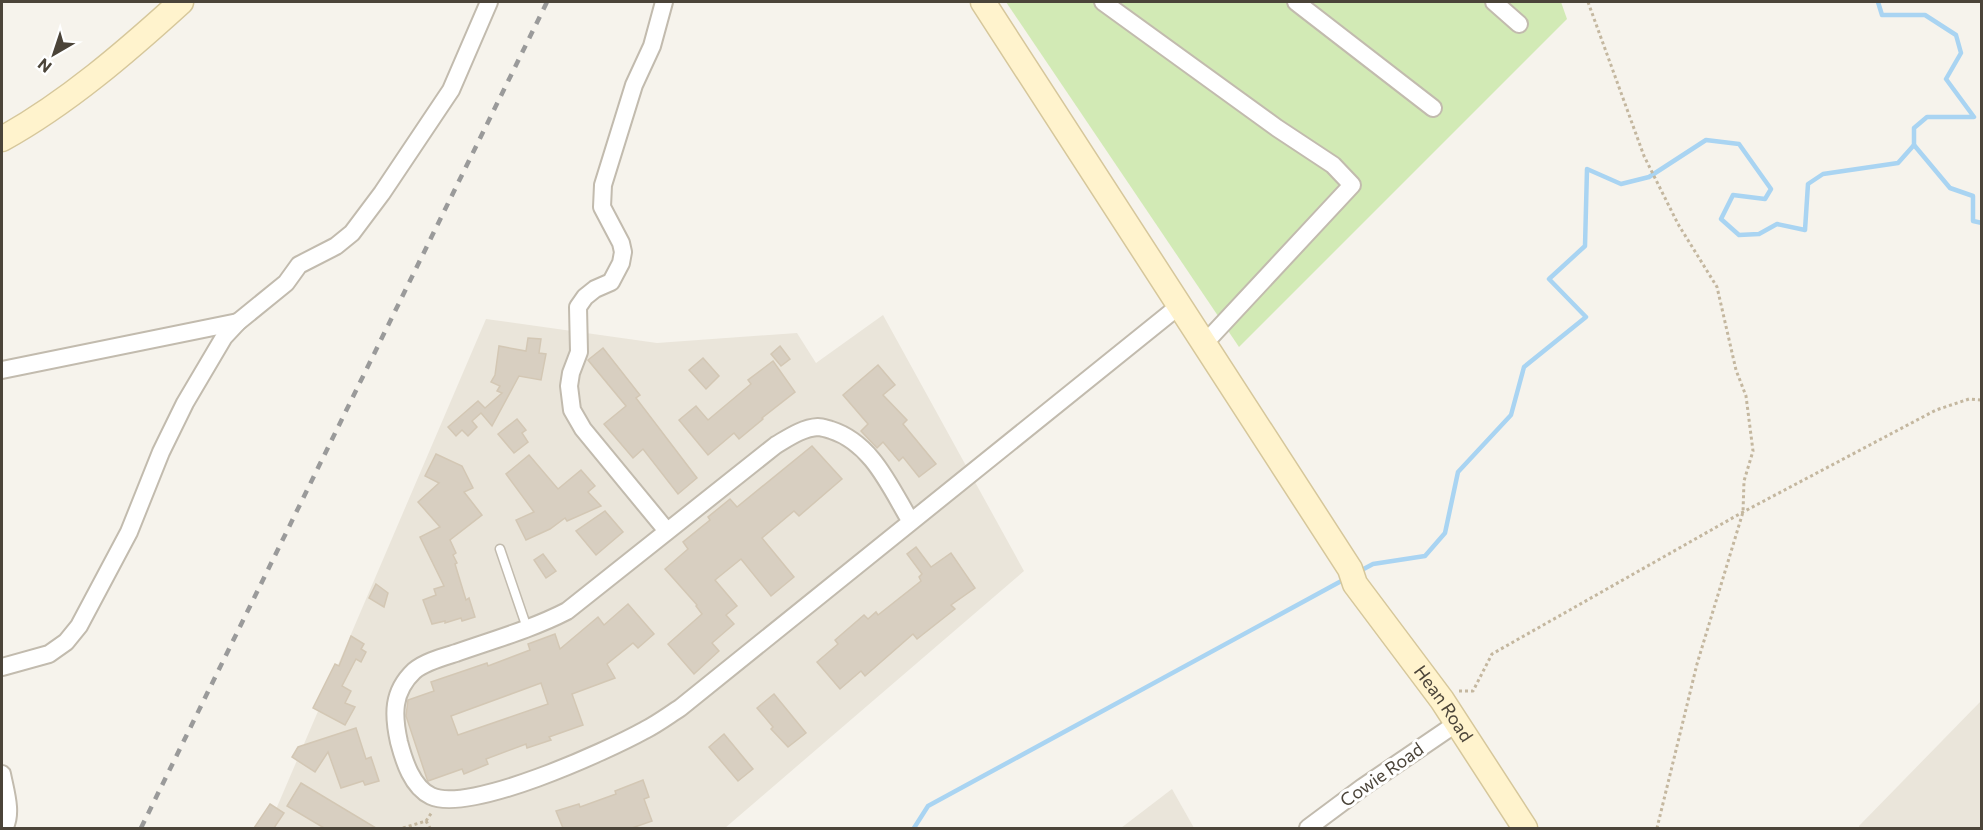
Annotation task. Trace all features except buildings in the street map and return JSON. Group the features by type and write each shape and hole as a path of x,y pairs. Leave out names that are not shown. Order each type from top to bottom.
{"street":[{"path":"2,139 34,121 65,99 181,2"},
{"path":"2,667 49,654 66,642 79,626 129,532 161,452 185,403 224,337 238,322 286,283 299,265 336,246 352,233 382,193 451,90 489,2"},
{"path":"664,2 651,46 634,85 603,185 602,207 621,243 623,252 621,263 611,282 595,289 578,307 579,352 569,386 572,410 583,429 667,531"},
{"name":"Hean Road","path":"983,2 1353,576 1442,700 1525,828"},
{"path":"1103,2 1277,128 1333,165 1352,185 1203,345"},
{"path":"1296,2 1433,108"},
{"path":"1494,2 1519,24"},
{"path":"911,522 879,468 859,446 840,434 819,427 796,433 776,445 567,611 547,621 416,669 404,683 395,702 395,717 403,756 415,783 429,795 444,800 465,799 519,784 613,746 648,729 680,708 911,522 1179,306"},
{"path":"2,370 238,322"},
{"name":"Cowie Road","path":"1308,828 1457,723"},
{"path":"2,774 8,812 7,825 4,828"}],"lane":[{"path":"500,549 527,628"}],"path":[{"path":"1588,2 1644,156 1678,224 1718,287 1736,370 1746,396 1753,451 1744,481 1743,512 1697,664 1656,828"},
{"path":"1442,700 1456,691 1473,692 1492,654 1743,512 1936,410 1969,399 1982,400"},
{"path":"403,828 426,820 444,800"},
{"path":"426,820 430,828"}],"shaded area":[{"path":"883,315 1024,571 725,828 268,828 486,319 657,343 797,333 816,363"},
{"path":"1981,701 1981,828 1859,828 1859,826"},
{"path":"1172,789 1194,828 1121,828"}],"green space":[{"path":"1006,2 1561,2 1567,19 1239,347"}],"waterway":[{"path":"1878,2 1882,15 1925,15 1956,35 1961,53 1946,79 1974,117 1927,117 1914,128 1914,145 1950,188 1973,196 1973,221 1982,223"},
{"path":"1358,572 1373,564 1425,556 1445,533 1458,472 1511,415 1524,367 1586,317 1549,279 1585,246 1587,169 1621,184 1649,177 1706,140 1739,144 1771,189 1765,199 1733,195 1721,219 1739,235 1759,234 1777,224 1805,230 1808,184 1823,174 1898,163 1914,145"},
{"path":"914,828 928,806 1345,579"}],"railway":[{"path":"141,828 547,2"}]}
